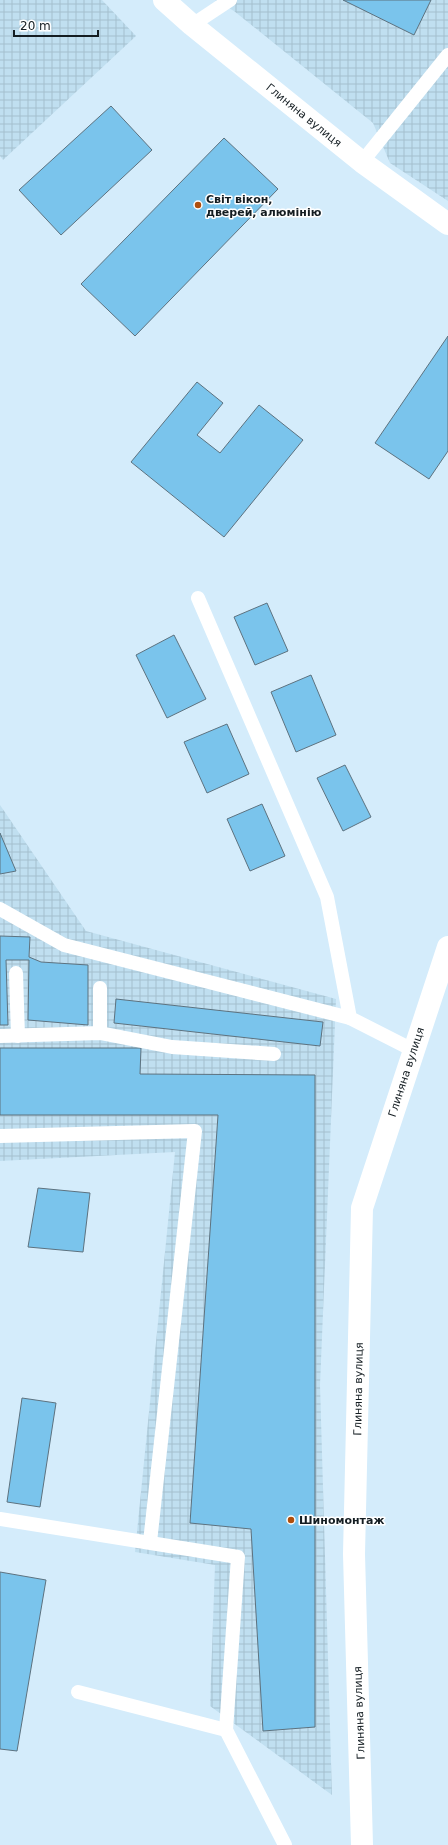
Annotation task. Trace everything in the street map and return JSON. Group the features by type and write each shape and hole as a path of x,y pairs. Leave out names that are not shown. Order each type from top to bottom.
{"street":[{"name":"Глиняна вулиця","path":"164,0 192,25 362,162 448,224"},
{"name":"Глиняна вулиця","path":"362,1845 354,1554 362,1208 448,947"}],"lane":[{"path":"192,25 230,0"},
{"path":"362,162 448,55"},
{"path":"198,598 327,897 350,1018"},
{"path":"0,909 64,945 350,1018 413,1050"},
{"path":"16,973 18,1036"},
{"path":"100,988 100,1033"},
{"path":"0,1036 100,1033 172,1047 274,1054"},
{"path":"0,1136 195,1131 150,1542"},
{"path":"0,1519 238,1557 226,1730 285,1845"},
{"path":"78,1692 226,1730"}],"shaded area":[{"path":"0,0 102,0 136,36 3,160 0,156"},
{"path":"215,0 448,0 448,201 390,163 373,123 234,11"},
{"path":"0,805 86,931 336,999 320,1385 332,1795 210,1706 215,1565 135,1552 175,1152 0,1161"}],"building":[{"path":"343,0 431,0 414,35"},
{"path":"111,106 152,150 61,235 19,190"},
{"path":"224,138 278,189 135,336 81,284"},
{"path":"448,336 448,451 429,479 375,443"},
{"path":"197,382 223,403 197,435 220,453 259,405 303,440 224,537 131,462"},
{"path":"267,603 288,651 255,665 234,617"},
{"path":"174,635 206,699 167,718 136,655"},
{"path":"311,675 336,735 296,752 271,692"},
{"path":"227,724 249,774 207,793 184,742"},
{"path":"345,765 371,817 343,831 317,778"},
{"path":"262,804 285,856 250,871 227,819"},
{"path":"0,833 16,871 0,874"},
{"path":"0,936 30,937 29,957 41,962 88,965 88,1025 28,1020 29,960 6,960 8,1025 0,1025"},
{"path":"116,999 323,1022 320,1046 114,1023"},
{"path":"0,1048 141,1048 140,1074 315,1075 315,1727 263,1731 251,1529 190,1523 218,1115 0,1115"},
{"path":"38,1188 90,1193 83,1252 28,1247"},
{"path":"22,1398 56,1403 40,1507 7,1502"},
{"path":"0,1572 46,1580 17,1751 0,1749"}],"place":[{"name":"Світ вікон, дверей, алюмінію","path":"198,205"},
{"name":"Шиномонтаж","path":"291,1520"}]}
